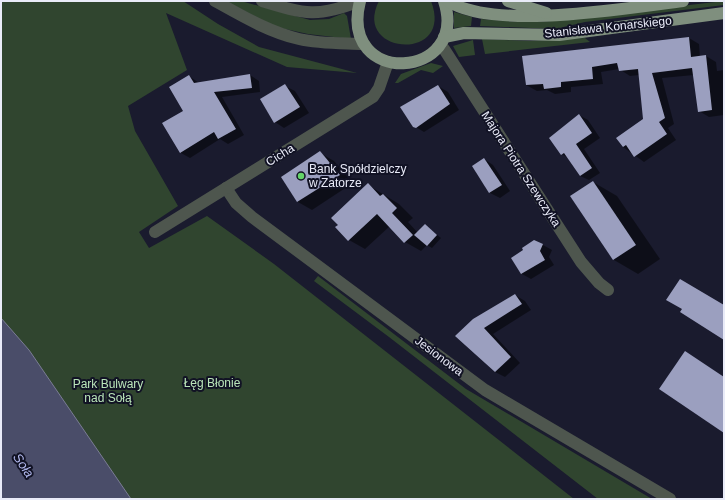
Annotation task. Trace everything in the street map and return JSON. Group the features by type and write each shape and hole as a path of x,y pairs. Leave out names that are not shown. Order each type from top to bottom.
{"main road":[{"path":"360,1 356,18 358,32 364,44 375,55 388,62 403,64 418,62 430,54 441,42 448,24 447,11 444,1"},
{"name":"Stanisława Konarskiego","path":"448,1 458,8 477,13 527,17 683,1"},
{"path":"508,1 552,15"},
{"name":"Stanisława Konarskiego","path":"441,42 464,33 559,35 724,13"}],"street":[{"path":"215,1 254,22 299,39 364,44"},
{"path":"262,1 298,12 316,14 336,11 360,1"},
{"name":"Majora Piotra Szewczyka","path":"441,42 444,49 581,262 598,283 608,290"},
{"name":"Cicha","path":"154,232 373,97 379,88 388,62"},
{"name":"Jesionowa","path":"226,188 236,204 252,217 485,390 670,499"}],"green space":[{"path":"1,1 183,1 218,24 259,47 357,73 287,67 166,13 187,70 128,106 135,131 178,206 139,232 149,248 207,216 274,264 574,499 1,499"},
{"path":"225,1 241,1 310,20 329,19 344,13 347,16 351,39 308,34 276,27"},
{"path":"379,1 431,1 435,21 429,35 418,42 404,44 389,41 379,32 374,19"},
{"path":"724,1 724,5 585,22 555,29 480,26 481,19 542,22"},
{"path":"454,12 472,17 471,26 454,28"},
{"path":"585,38 590,42 485,54 482,39 530,41"},
{"path":"473,40 475,55 459,57 453,46"},
{"path":"431,63 443,66 433,73 421,70 398,83 395,83 401,74"},
{"path":"318,276 466,389 652,499 598,499 389,337 314,281"}],"water":[{"name":"Soła","path":"1,318 29,350 131,499 1,499"}],"building":[{"path":"689,37 691,57 706,55 712,110 698,112 692,68 652,73 665,118 659,122 667,134 634,157 626,145 623,147 616,138 643,119 638,69 619,71 617,63 592,67 593,79 561,82 561,87 544,89 543,84 526,85 522,56"},
{"path":"250,74 252,88 214,92 236,129 218,139 214,132 180,153 162,123 183,111 169,87 189,75 194,83"},
{"path":"285,84 300,107 274,123 260,99"},
{"path":"438,85 450,104 416,128 413,127 400,107"},
{"path":"579,114 592,133 576,144 592,168 580,176 564,153 561,155 549,138"},
{"path":"320,151 340,175 297,202 281,177"},
{"path":"484,158 502,185 489,193 472,166"},
{"path":"593,181 636,245 613,260 570,196"},
{"path":"368,183 380,196 383,194 397,208 392,213 413,235 404,243 377,214 348,241 335,227 338,225 331,218"},
{"path":"425,224 437,235 427,246 414,235"},
{"path":"534,240 543,244 540,251 545,260 521,274 511,258"},
{"path":"680,279 724,305 724,340 680,312 682,309 666,300"},
{"path":"515,294 522,304 484,328 511,357 495,372 455,336 473,319"},
{"path":"685,351 724,377 724,433 659,389"}],"place":[{"name":"Bank Spółdzielczy w Zatorze","path":"301,176"}],"park label":[{"name":"Łęg Błonie","path":"212,383"},
{"name":"Park Bulwary nad Sołą","path":"108,391"}]}
